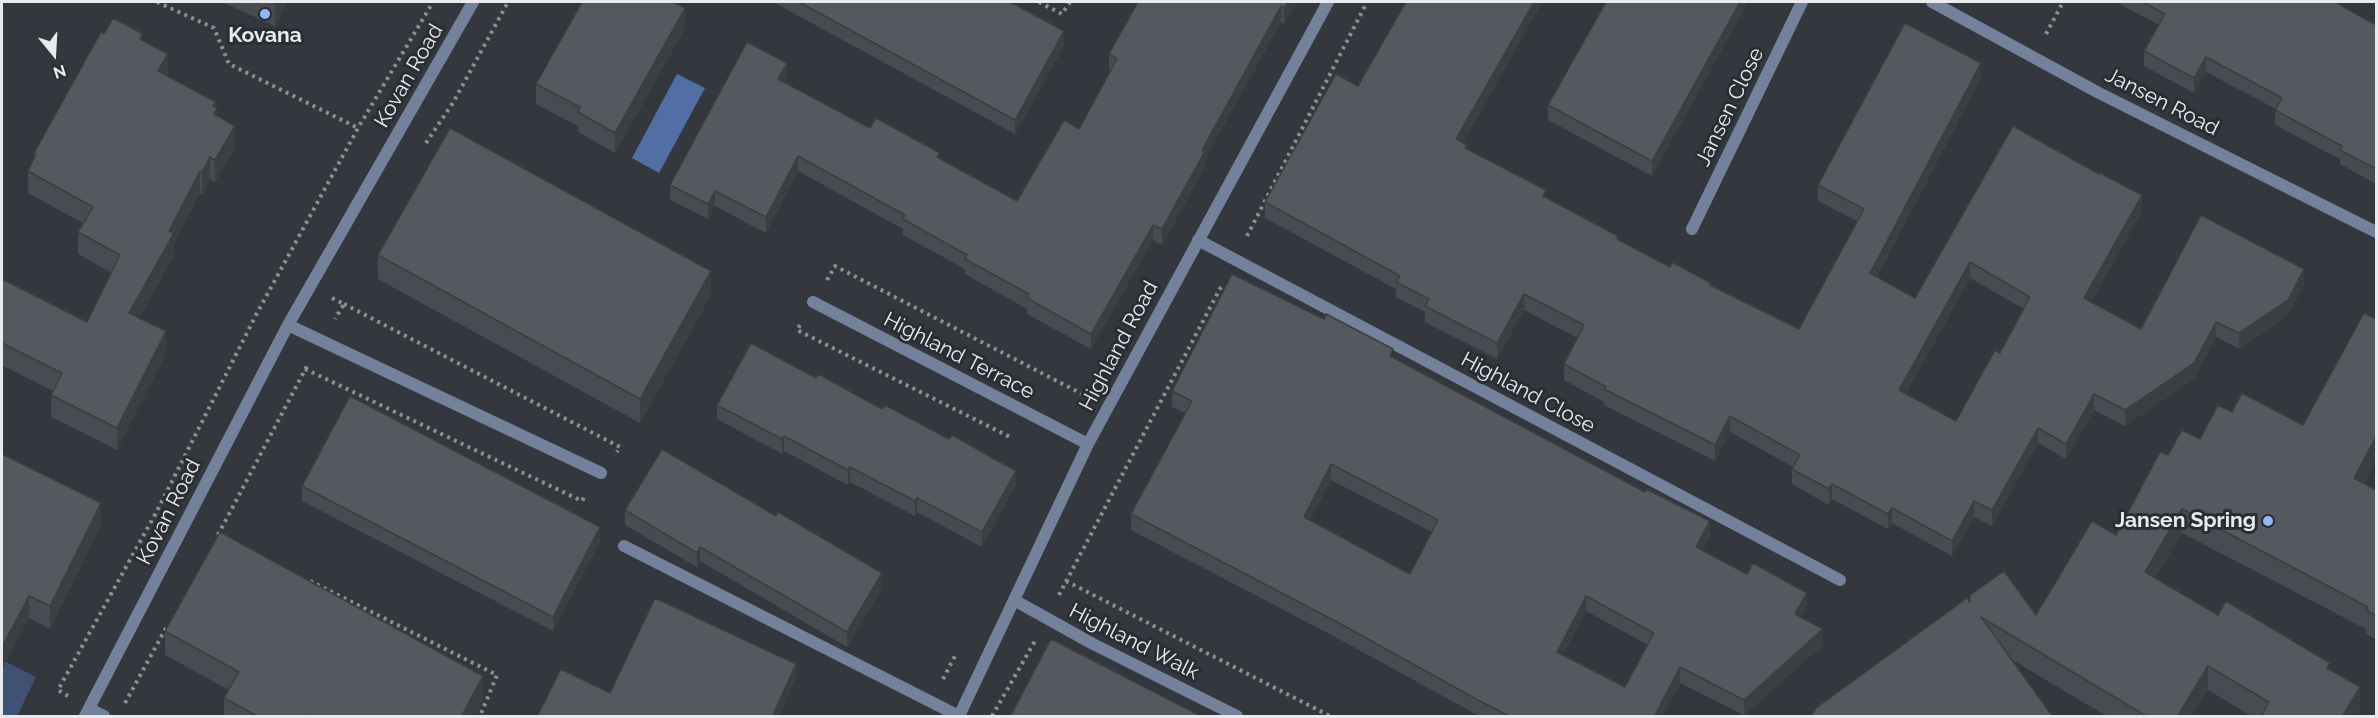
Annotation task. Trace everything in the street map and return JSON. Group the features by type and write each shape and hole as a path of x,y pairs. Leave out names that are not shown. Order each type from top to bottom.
{"street":[{"name":"Kovan Road","path":"87,713 288,326 473,2"},
{"name":"Highland Road","path":"959,716 1088,444 1328,2"},
{"name":"Jansen Close","path":"1692,229 1802,2"},
{"name":"Jansen Road","path":"1932,2 2099,93 2376,232"},
{"name":"Highland Close","path":"1198,240 1840,580"},
{"name":"Highland Terrace","path":"813,302 1088,444"},
{"path":"288,326 601,473"},
{"path":"624,546 959,716"},
{"name":"Highland Walk","path":"1014,600 1237,717"},
{"path":"87,713 104,717"}],"path":[{"path":"157,2 214,28 228,64 358,128"},
{"path":"58,690 157,511 256,315 358,128 433,2"},
{"path":"1039,2 1062,14 1070,2"},
{"path":"992,717 1047,619 1235,261 1367,2"},
{"path":"2046,34 2063,2"},
{"path":"813,302 835,266 1092,399"},
{"path":"305,369 582,501 620,447 345,304"},
{"path":"304,578 497,675 480,717"},
{"path":"1066,581 1330,717"}],"shaded area":[{"path":"677,74 705,88 659,173 632,158"},
{"path":"2,660 36,677 17,716 2,716"}],"building":[{"path":"582,2 673,2 685,8 615,133 578,112 580,107 536,84"},
{"path":"799,2 1010,2 1064,31 1015,120"},
{"path":"1138,2 1288,2 1284,8 1281,6 1202,150 1205,151 1162,229 1153,225 1091,334 1027,298 1029,294 965,259 967,255 903,219 905,215 798,156 766,217 715,191 708,204 670,185 747,42 787,63 778,79 870,128 876,118 940,153 937,157 1017,201 1064,120 1079,129 1117,59 1109,54"},
{"path":"1406,2 1534,2 1456,139 1467,145 1465,148 1546,190 1543,196 1618,236 1617,239 1670,267 1672,262 1711,283 1710,285 1799,329 1864,209 1818,185 1905,23 1981,63 1870,273 1915,298 2013,126 2142,195 2084,298 2141,329 2201,215 2304,269 2288,300 2239,333 2216,322 2194,363 2125,410 2094,394 2066,444 2038,428 1992,510 1974,501 1952,541 1892,508 1888,514 1832,484 1829,489 1792,469 1800,455 1730,416 1715,445 1604,389 1606,387 1564,364 1584,325 1524,294 1497,343 1425,306 1429,299 1396,282 1400,276 1265,202 1336,74 1358,86","holes":["1970,262 2030,297 2000,353 1995,350 1956,421 1899,390"]},
{"path":"1606,2 1740,2 1652,161 1548,105"},
{"path":"2143,2 2335,2 2376,25 2376,169 2340,150 2342,146 2275,110 2282,98 2206,57 2194,78 2144,51 2165,14"},
{"path":"113,18 143,34 140,39 168,54 158,71 216,102 213,106 217,108 214,114 235,126 215,160 210,157 202,172 200,171 169,231 174,233 129,313 166,331 117,428 51,395 62,373 2,343 2,279 87,322 120,255 78,232 93,207 28,171 36,154 34,153 101,32 104,34"},
{"path":"450,128 711,271 640,399 378,255"},
{"path":"1232,274 1324,319 1326,314 1393,349 1390,356 1645,492 1646,489 1710,521 1696,547 1747,574 1753,563 1807,593 1795,614 1823,629 1744,700 1680,667 1654,717 1511,717 1339,623 1131,514 1192,401 1172,391","holes":["1331,464 1438,520 1410,574 1304,517","1586,596 1654,633 1625,687 1557,652"]},
{"path":"2364,313 2376,319 2376,437 2354,478 2376,490 2376,616 2366,610 2368,607 2182,509 2145,572 2218,615 2226,601 2330,663 2327,668 2360,687 2342,717 2261,717 2269,702 2208,666 2177,717 2148,717 1981,617 2053,717 1811,717 1816,708 1967,598 1970,602 1970,595 2004,571 2036,615 2092,521 2116,535 2160,452 2168,455 2182,430 2200,439 2218,405 2232,412 2242,393 2303,425"},
{"path":"751,343 816,378 818,374 882,409 885,405 949,439 952,435 1016,471 982,532 850,467 848,470 784,436 782,439 717,405"},
{"path":"350,396 600,527 553,617 302,486"},
{"path":"662,449 776,516 778,512 882,573 847,632 700,547 697,553 625,510"},
{"path":"2,454 101,503 50,606 29,596 2,647"},
{"path":"220,532 483,676 461,717 308,717 306,715 305,717 259,717 224,698 239,672 165,631"},
{"path":"655,598 796,664 772,717 537,717 561,669 610,693"},
{"path":"1051,639 1203,717 1010,717"}],"place":[{"name":"Kovana","path":"265,14"},
{"name":"Jansen Spring","path":"2268,521"}]}
